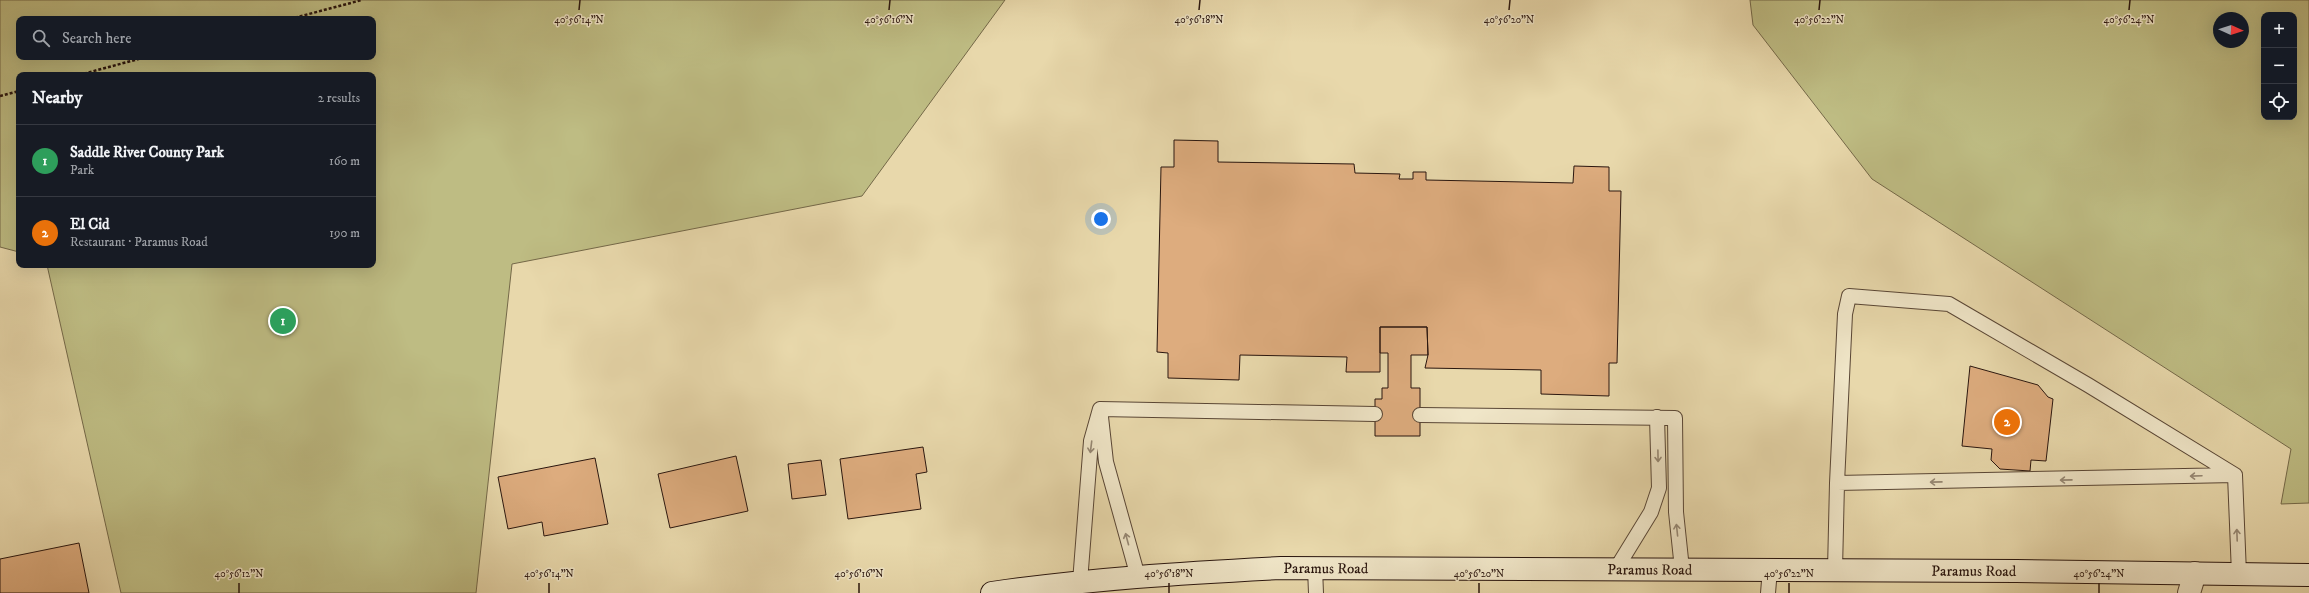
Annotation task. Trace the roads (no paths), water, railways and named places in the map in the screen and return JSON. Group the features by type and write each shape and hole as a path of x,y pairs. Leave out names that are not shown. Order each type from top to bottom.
{"main road":[{"name":"Paramus Road","path":"992,593 1138,576 1266,569 1316,568 1835,570 2192,583 2239,574 2309,575"}],"lane":[{"path":"1835,570 1837,483 1845,314 1849,296 1949,304 2088,385 2235,475"},
{"path":"1100,409 1375,414"},
{"path":"1100,409 1106,462 1138,576"},
{"path":"1080,582 1091,441 1100,409"},
{"path":"1420,415 1675,418 1676,512 1682,569"},
{"path":"1616,569 1651,512 1659,488 1657,417"},
{"path":"1837,483 2235,475"},
{"path":"2235,475 2239,574"},
{"path":"1316,568 1316,593"},
{"path":"1768,593 1770,569"}],"place":[{"name":"Saddle River County Park","path":"283,321"},
{"name":"El Cid","path":"2007,422"}]}
